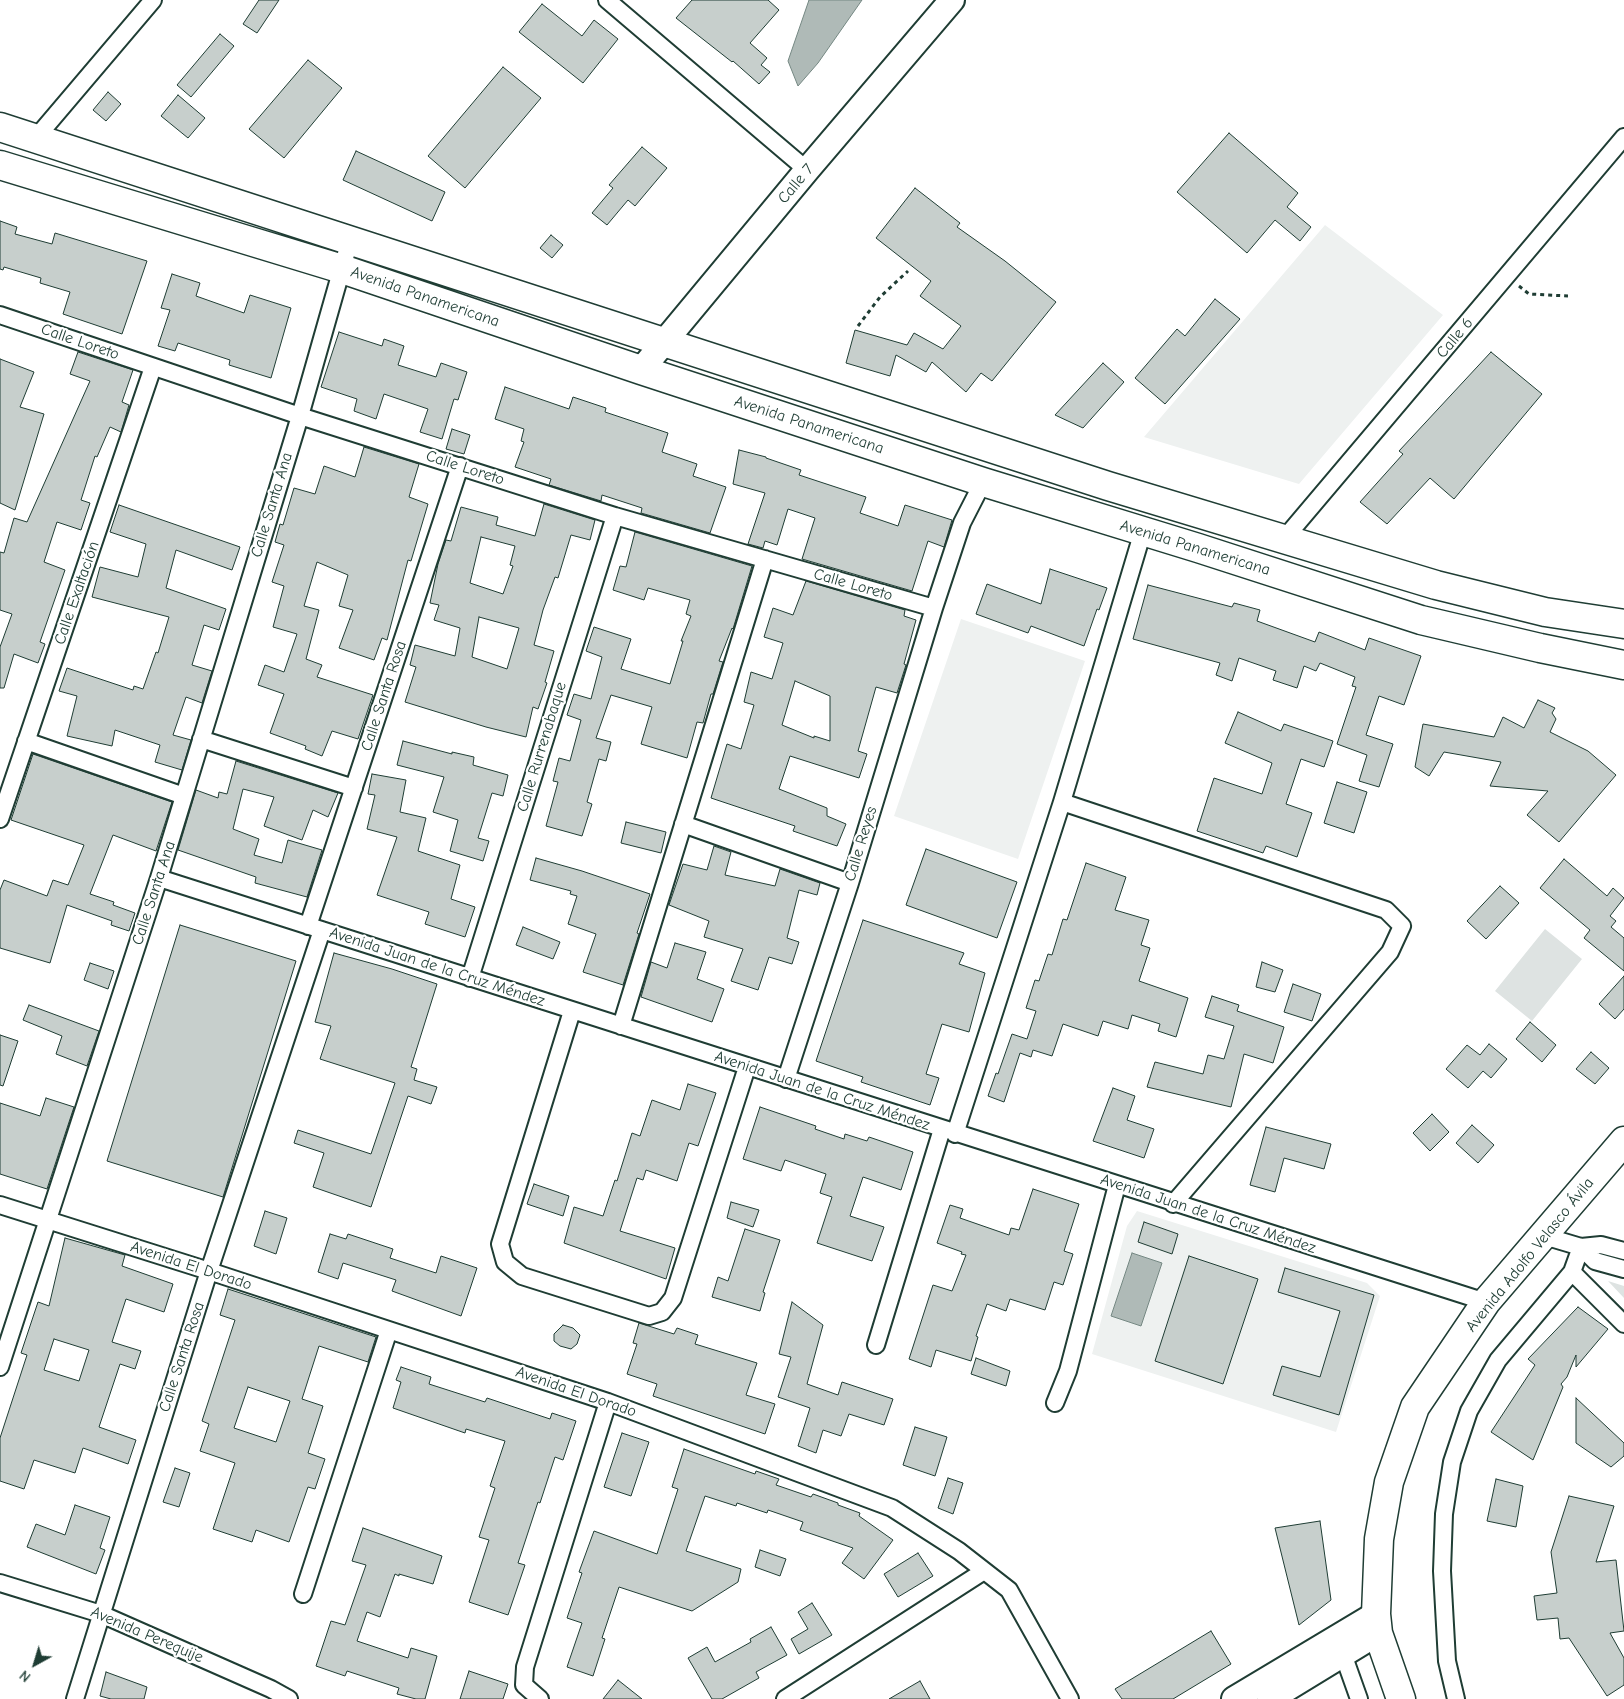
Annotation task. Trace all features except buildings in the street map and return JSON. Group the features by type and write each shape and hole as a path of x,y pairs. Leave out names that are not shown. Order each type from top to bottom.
{"highway":[{"name":"Avenida Panamericana","path":"0,127 1108,486 1436,585 1545,612 1624,624"},
{"name":"Avenida Panamericana","path":"0,165 342,269 982,482 1422,620 1540,648 1624,665"},
{"name":"Avenida Adolfo Velasco Ávila","path":"1377,1623 1379,1539 1389,1482 1415,1406 1486,1302 1624,1141"},
{"path":"1377,1623 1401,1699"}],"street":[{"path":"35,139 153,0"},
{"path":"608,0 807,170"},
{"name":"Calle 7","path":"641,370 807,170 952,0"},
{"name":"Calle 6","path":"1284,539 1624,137"},
{"name":"Calle Santa Ana","path":"0,1367 159,878 300,416 350,240"},
{"name":"Calle Loreto","path":"0,315 300,416 615,516 934,608"},
{"name":"Calle Exaltación","path":"0,819 153,367"},
{"name":"Calle Santa Rosa","path":"75,1699 315,928 354,788 460,466"},
{"name":"Calle Reyes","path":"786,1080 850,883 934,608 962,523 982,482"},
{"name":"Calle Rurrenabaque","path":"470,978 615,516"},
{"path":"876,1345 1062,802 1143,531"},
{"path":"621,1026 765,559"},
{"path":"202,739 354,788"},
{"path":"26,742 184,796"},
{"path":"1062,802 1386,910 1402,926 1390,952 1173,1204"},
{"path":"683,824 850,883"},
{"name":"Avenida Juan de la Cruz Méndez","path":"159,878 1173,1204 1486,1302"},
{"path":"572,1011 500,1244 505,1262 522,1276 649,1316 662,1312 674,1298 747,1067"},
{"path":"1055,1403 1068,1371 1117,1186"},
{"name":"Avenida El Dorado","path":"0,1205 209,1271 608,1402 892,1508 959,1551 1009,1590 1070,1699"},
{"path":"1544,1236 1581,1248 1595,1261 1624,1269"},
{"path":"1581,1248 1601,1245 1624,1251"},
{"path":"1456,1699 1447,1661 1442,1571 1444,1514 1452,1462 1468,1410 1498,1360 1572,1272 1581,1248"},
{"path":"1572,1272 1624,1324"},
{"path":"303,1594 389,1330"},
{"path":"540,1699 524,1685 525,1667 608,1402"},
{"path":"785,1699 984,1571"},
{"name":"Avenida Perequije","path":"0,1582 101,1614 271,1688 289,1699"},
{"path":"1270,1699 1343,1654 1377,1623"},
{"path":"1234,1699 1377,1623"},
{"path":"1343,1654 1359,1699"}],"path":[{"path":"858,326 880,297 908,271"},
{"path":"1508,276 1529,294 1568,296"}],"shaded area":[{"path":"809,0 862,0 818,63 798,86 788,61"},
{"path":"1325,225 1443,315 1299,484 1144,437"},
{"path":"961,619 1085,661 1018,859 894,816"},
{"path":"1545,929 1582,959 1532,1021 1495,991"},
{"path":"1137,1211 1367,1283 1380,1296 1336,1432 1092,1354 1127,1226"},
{"path":"1132,1253 1162,1263 1141,1326 1111,1316"},
{"path":"1608,1281 1624,1286 1624,1298"}]}
